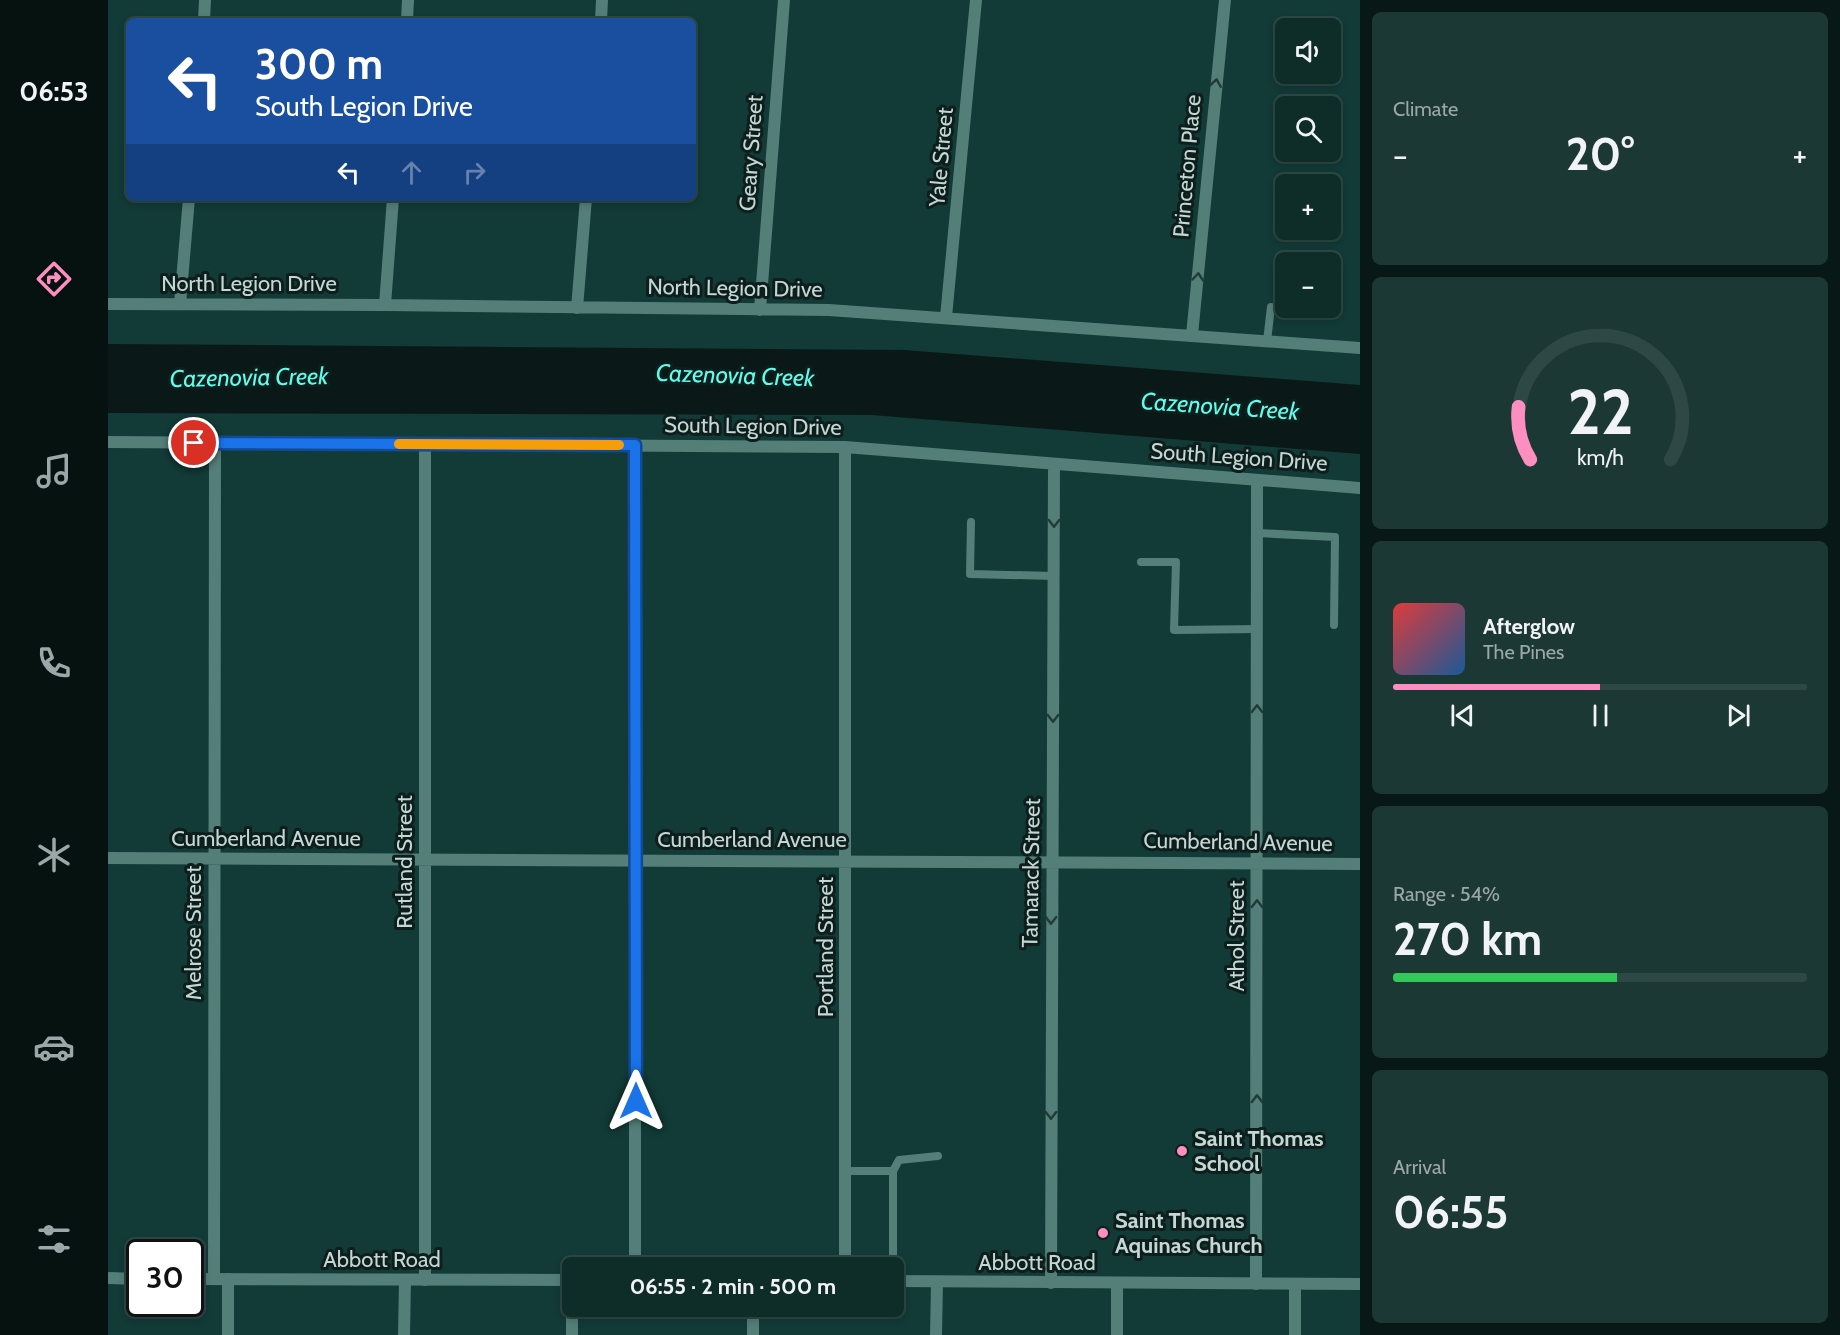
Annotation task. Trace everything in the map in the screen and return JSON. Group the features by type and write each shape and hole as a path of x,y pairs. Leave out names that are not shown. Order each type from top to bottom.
{"street":[{"path":"204,18 205,0"},
{"path":"407,18 408,0"},
{"path":"601,18 602,0"},
{"name":"Geary Street","path":"760,309 784,0"},
{"name":"Yale Street","path":"946,317 976,0"},
{"name":"Princeton Place","path":"1192,335 1225,0"},
{"path":"180,304 189,201"},
{"path":"385,304 393,201"},
{"path":"577,308 586,201"},
{"name":"North Legion Drive","path":"108,304 385,304 760,309 946,317 1360,348"},
{"name":"South Legion Drive","path":"108,442 845,447 1360,488"},
{"name":"Melrose Street","path":"214,1279 215,443"},
{"name":"Rutland Street","path":"425,445 425,1280"},
{"path":"635,445 635,1257"},
{"name":"Portland Street","path":"845,447 845,1257"},
{"name":"Tamarack Street","path":"1051,1283 1054,464"},
{"name":"Athol Street","path":"1256,1284 1257,480"},
{"name":"Cumberland Avenue","path":"108,858 1360,864"},
{"path":"108,1278 126,1279"},
{"name":"Abbott Road","path":"204,1279 562,1280"},
{"path":"228,1279 228,1335"},
{"path":"404,1335 405,1280"},
{"name":"Abbott Road","path":"904,1281 1360,1284"},
{"path":"936,1335 937,1282"},
{"path":"1116,1335 1117,1283"},
{"path":"1295,1284 1295,1335"},
{"path":"572,1317 572,1335"},
{"path":"753,1317 753,1335"}],"lane":[{"path":"1267,341 1271,307"},
{"path":"971,522 970,574 1054,576"},
{"path":"1258,533 1335,537 1334,625"},
{"path":"1141,562 1176,562 1174,630 1257,629"},
{"path":"892,1257 893,1171 899,1160 938,1156"},
{"path":"845,1171 893,1171"}],"water":[{"name":"Cazenovia Creek","path":"108,344 904,350 1360,385 1360,454 872,415 108,413"}],"slow traffic":[{"path":"399,444 619,445"}],"place":[{"name":"Saint Thomas School","path":"1182,1151"},
{"name":"Saint Thomas Aquinas Church","path":"1103,1233"}],"route":[{"path":"194,443 635,445 636,1101"}]}
